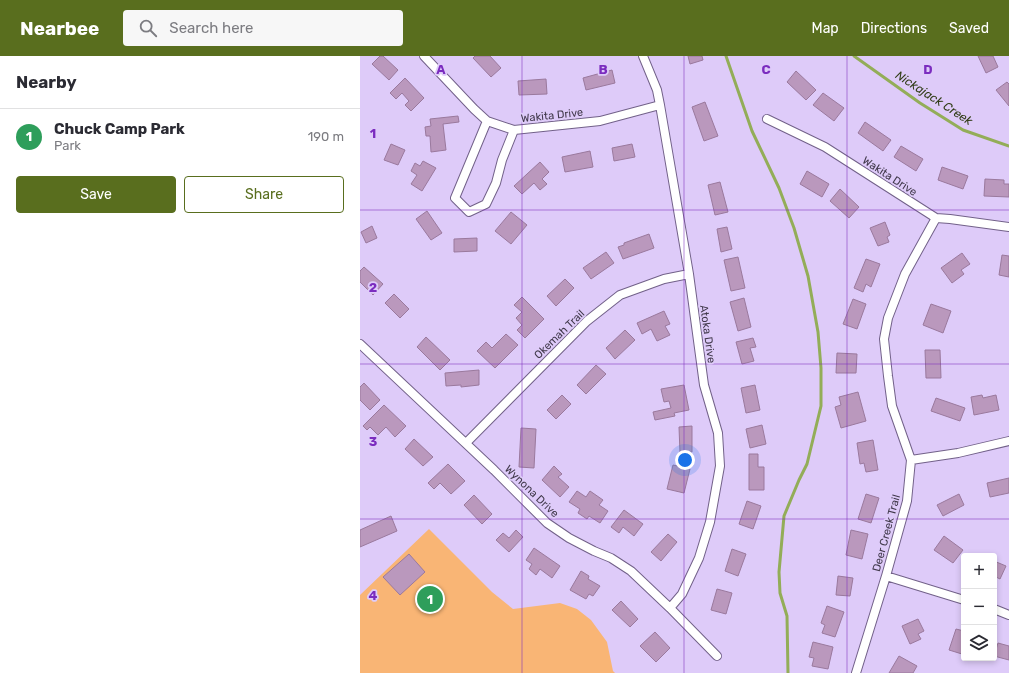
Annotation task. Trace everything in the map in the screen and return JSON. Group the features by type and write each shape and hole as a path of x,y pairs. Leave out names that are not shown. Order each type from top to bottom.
{"street":[{"name":"Wakita Drive","path":"424,56 487,121 514,130 600,121 660,105"},
{"name":"Atoka Drive","path":"643,56 657,90 660,105 688,274 704,385 718,433 720,466 710,522 699,558 682,594 670,608"},
{"name":"Wakita Drive","path":"766,118 825,147 936,218 1009,227"},
{"path":"487,121 455,198 469,212 486,204 496,183 502,160 514,130"},
{"name":"Deer Creek Trail","path":"856,673 907,502 911,460 892,406 884,339 888,318 905,274 936,218"},
{"name":"Okemah Trail","path":"466,443 587,321 620,295 664,279 688,274"},
{"name":"Wynona Drive","path":"360,344 500,475 547,523 569,538 610,558 631,571 670,608 716,656"},
{"path":"911,460 958,454 1009,441"},
{"path":"886,576 961,599"},
{"path":"997,611 1009,615"}],"shaded area":[{"path":"429,529 492,592 513,609 560,603 577,609 591,620 607,642 613,671 615,673 360,673 360,595"}],"building":[{"path":"380,56 383,56 398,70 389,80 372,64"},
{"path":"475,56 490,56 501,68 491,77 473,58"},
{"path":"688,56 702,56 703,60 690,64"},
{"path":"978,56 993,56 998,67 986,73"},
{"path":"612,70 615,83 586,90 583,78"},
{"path":"796,71 816,90 806,100 787,82"},
{"path":"405,78 424,98 411,111 405,105 409,101 402,93 396,99 390,93"},
{"path":"546,79 547,94 519,95 518,81"},
{"path":"1007,82 1009,84 1009,106 996,90"},
{"path":"823,93 844,108 834,121 813,105"},
{"path":"705,102 718,136 704,141 692,107"},
{"path":"458,116 459,122 443,124 446,150 431,152 430,136 426,136 425,127 431,126 430,119"},
{"path":"865,122 891,140 883,151 858,133"},
{"path":"391,144 405,150 398,165 384,160"},
{"path":"632,144 635,157 614,161 612,148"},
{"path":"901,146 923,159 916,171 894,157"},
{"path":"590,151 593,167 565,172 562,157"},
{"path":"423,161 436,168 422,191 411,184 417,175 411,171 415,163 420,166"},
{"path":"540,162 549,172 542,179 547,184 540,190 534,183 522,194 514,186"},
{"path":"942,167 968,176 963,189 938,180"},
{"path":"807,171 829,184 822,197 800,184"},
{"path":"985,179 1004,180 1004,184 1009,184 1009,197 984,196"},
{"path":"720,182 728,212 715,215 708,185"},
{"path":"840,189 859,207 849,218 830,201"},
{"path":"427,211 442,233 431,240 416,219"},
{"path":"511,212 527,225 511,244 495,231"},
{"path":"885,222 890,235 887,237 889,242 878,246 870,228"},
{"path":"372,226 377,238 366,243 361,232"},
{"path":"727,227 732,249 721,252 717,229"},
{"path":"649,234 654,248 623,259 618,247 624,245 624,243"},
{"path":"477,238 477,251 454,252 454,239"},
{"path":"606,252 614,263 591,279 583,268"},
{"path":"962,253 970,264 961,270 964,274 952,283 941,268"},
{"path":"1002,255 1009,256 1009,277 999,275"},
{"path":"738,257 745,288 731,291 724,260"},
{"path":"866,259 880,264 871,287 866,284 863,292 854,288"},
{"path":"364,267 383,284 373,295 360,282 360,271"},
{"path":"565,279 574,288 556,306 547,296"},
{"path":"394,294 409,309 400,318 385,303"},
{"path":"522,297 544,319 525,338 517,330 522,325 516,318 522,312 514,305"},
{"path":"744,298 751,327 738,331 730,302"},
{"path":"853,299 866,304 857,329 843,324"},
{"path":"931,304 951,311 943,333 923,325"},
{"path":"664,311 670,324 665,326 670,335 657,341 651,329 642,334 637,323"},
{"path":"625,330 635,340 615,359 606,348"},
{"path":"506,334 518,345 495,368 477,351 486,342 492,348"},
{"path":"426,337 450,360 440,370 417,347"},
{"path":"753,338 756,347 750,348 754,361 742,364 736,342"},
{"path":"925,350 940,350 941,378 926,378"},
{"path":"837,353 857,354 856,373 836,373"},
{"path":"596,365 606,374 586,394 577,385"},
{"path":"479,370 479,385 461,387 461,385 446,386 445,373"},
{"path":"364,383 380,400 370,410 360,400 360,387"},
{"path":"684,385 689,410 674,413 675,416 655,420 653,412 671,408 669,401 664,402 661,389"},
{"path":"755,385 760,410 746,413 741,388"},
{"path":"858,392 866,421 841,428 835,407 841,405 839,397"},
{"path":"562,395 571,404 556,419 547,410"},
{"path":"982,395 983,398 996,395 999,410 974,415 971,397"},
{"path":"936,398 965,408 960,421 931,411"},
{"path":"384,405 406,426 395,437 386,427 378,435 370,427 367,430 363,426"},
{"path":"762,425 766,444 750,448 746,429"},
{"path":"692,426 692,452 680,453 679,427"},
{"path":"521,428 536,429 534,468 519,467"},
{"path":"414,439 433,457 423,466 405,449"},
{"path":"873,440 878,470 866,472 864,463 860,464 857,443"},
{"path":"749,454 758,454 758,467 764,467 764,490 749,490"},
{"path":"448,464 465,481 451,494 440,483 434,489 428,483"},
{"path":"673,465 690,469 684,493 667,489"},
{"path":"554,466 562,474 558,477 569,487 560,497 542,480"},
{"path":"1009,478 1009,493 990,497 987,483"},
{"path":"577,491 586,497 590,491 603,500 599,505 608,511 600,523 589,516 587,519 578,513 580,509 569,502"},
{"path":"866,494 879,498 871,523 858,519"},
{"path":"959,494 964,505 943,516 937,505"},
{"path":"474,495 492,514 482,524 464,505"},
{"path":"747,501 761,506 753,529 739,524"},
{"path":"624,510 643,524 634,536 623,527 619,533 611,527"},
{"path":"391,516 397,531 360,547 360,530"},
{"path":"516,530 523,537 509,552 496,540 503,533 509,538"},
{"path":"851,530 868,534 862,559 846,555"},
{"path":"668,534 677,542 661,561 651,552"},
{"path":"944,536 963,550 953,563 934,550"},
{"path":"534,548 560,566 552,578 540,569 536,575 529,569 532,564 526,560"},
{"path":"732,549 746,554 738,576 725,571"},
{"path":"409,554 425,572 400,595 383,577"},
{"path":"997,562 1006,566 1000,579 997,578"},
{"path":"581,571 589,576 588,579 600,586 593,596 589,594 586,599 570,590"},
{"path":"838,576 853,578 850,596 836,595"},
{"path":"717,589 732,593 726,614 711,610"},
{"path":"621,601 638,619 630,627 612,610"},
{"path":"827,606 844,612 835,637 822,633 825,625 821,623"},
{"path":"918,619 924,631 918,634 921,639 910,644 902,626"},
{"path":"956,629 961,630 961,654 949,650"},
{"path":"655,632 670,648 656,662 640,646"},
{"path":"813,642 833,647 828,669 812,666 814,658 809,657"},
{"path":"998,643 1009,646 1009,660 997,657"},
{"path":"899,656 917,666 913,673 889,673"}],"waterway":[{"path":"726,56 752,131 779,188 794,228 808,276 818,332 821,368 821,406 807,464 784,516 779,572 780,593 787,616 788,673"},
{"name":"Nickajack Creek","path":"854,56 920,103 963,130 1009,146"}],"place":[{"name":"Chuck Camp Park","path":"430,599"}]}
